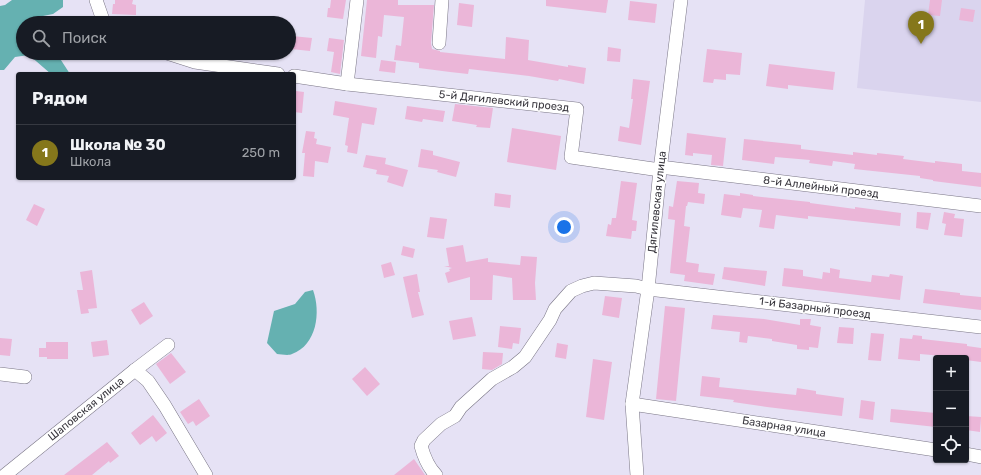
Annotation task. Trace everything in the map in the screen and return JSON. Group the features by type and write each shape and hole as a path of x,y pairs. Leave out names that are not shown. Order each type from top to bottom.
{"street":[{"path":"96,0 102,16"},
{"path":"347,84 357,0"},
{"path":"439,43 442,0"},
{"name":"Дягилевская улица","path":"637,475 632,404 648,289 660,168 681,0"},
{"path":"189,60 264,72"},
{"name":"5-й Дягилевский проезд","path":"296,76 347,84 577,109 571,157 660,168"},
{"name":"8-й Аллейный проезд","path":"660,168 981,206"},
{"name":"1-й Базарный проезд","path":"436,475 431,470 423,454 421,446 424,440 446,421 455,416 461,407 492,379 513,367 524,357 550,320 555,308 571,291 582,286 594,284 636,286 648,289 981,327"},
{"name":"Шаповская улица","path":"5,475 168,345"},
{"path":"135,370 148,381 165,406 206,475"},
{"path":"0,374 25,377"},
{"name":"Базарная улица","path":"632,404 933,450"},
{"path":"969,455 981,457"}],"shaded area":[{"path":"12,0 63,0 63,7 53,14 43,16 16,16 16,57 4,70 0,70 0,6 5,5"},
{"path":"865,0 981,0 981,102 857,88"},
{"path":"35,60 61,60 69,72 49,72"},
{"path":"313,290 317,308 315,327 312,336 300,350 290,355 277,354 267,343 274,311 295,304 305,292"}],"building":[{"path":"115,0 133,0 132,4 136,5 136,15 112,14"},
{"path":"331,0 346,0 343,19 327,17"},
{"path":"367,0 398,0 398,5 434,5 431,43 432,49 440,52 505,59 506,37 529,40 528,60 568,67 568,65 586,68 584,84 559,79 558,81 469,69 468,74 450,72 419,68 419,63 394,60 396,45 401,46 404,17 384,15 382,37 378,36 376,58 361,56"},
{"path":"546,0 608,0 606,13 546,6"},
{"path":"930,0 942,0 940,16 928,15"},
{"path":"630,1 657,4 655,23 628,20"},
{"path":"459,3 474,5 472,27 457,25"},
{"path":"961,8 975,10 973,22 959,20"},
{"path":"296,36 312,38 310,51 296,50"},
{"path":"329,38 344,40 340,74 331,72 334,52 327,51"},
{"path":"608,47 621,49 620,62 607,61"},
{"path":"707,49 742,53 740,75 726,74 726,80 714,79 713,83 703,82"},
{"path":"381,60 396,62 395,73 379,71"},
{"path":"769,64 835,72 833,90 788,85 788,89 766,86"},
{"path":"633,79 650,81 641,145 618,141 620,126 629,128 633,99 631,99"},
{"path":"296,91 304,92 302,113 296,112"},
{"path":"335,101 377,108 374,125 362,123 357,154 347,152 348,146 345,145 349,118 333,115"},
{"path":"455,104 493,108 490,128 476,127 477,125 452,121"},
{"path":"407,106 445,111 443,122 423,119 422,122 405,119"},
{"path":"512,128 561,136 556,170 507,162"},
{"path":"306,131 315,132 314,138 317,139 316,144 331,147 328,163 315,161 314,177 303,176 305,153 302,153"},
{"path":"687,133 726,138 723,166 711,165 712,155 693,153 693,156 685,155"},
{"path":"744,139 801,145 801,149 853,155 853,152 877,155 877,153 904,156 903,159 935,163 935,161 962,164 962,171 981,173 981,187 933,181 920,178 920,176 854,169 855,164 833,161 832,166 809,163 810,160 775,157 774,164 742,160"},
{"path":"421,149 433,151 433,155 460,162 456,177 437,172 438,170 418,167"},
{"path":"366,155 386,158 385,164 408,170 403,187 387,182 389,176 376,174 377,170 363,167"},
{"path":"621,181 637,183 632,220 637,221 636,231 632,231 631,239 606,236 608,224 611,225 612,218 616,218"},
{"path":"677,181 699,183 698,193 705,194 704,204 688,202 686,206 684,226 690,227 686,262 699,264 698,272 715,274 713,285 684,281 685,275 670,273 675,220 668,219 669,206 673,207"},
{"path":"495,193 511,195 510,208 494,206"},
{"path":"740,193 855,209 855,207 901,213 900,226 808,216 808,219 776,215 774,229 759,227 762,210 743,208 741,218 721,215 724,194 740,196"},
{"path":"34,204 45,209 37,226 26,220"},
{"path":"917,212 931,213 928,230 916,228"},
{"path":"944,212 955,214 954,218 964,219 962,237 944,235 946,224 942,223"},
{"path":"430,217 447,219 444,239 427,237"},
{"path":"463,245 466,262 488,258 488,262 520,265 521,256 537,257 535,283 536,300 513,300 512,278 493,275 492,300 470,300 470,277 448,283 445,273 450,271 449,269 452,268 444,266 449,266 446,248"},
{"path":"403,246 415,249 413,258 401,255"},
{"path":"391,262 395,275 384,278 381,265"},
{"path":"724,267 767,271 765,286 722,279"},
{"path":"784,268 803,270 803,276 822,279 823,272 830,273 830,268 840,270 839,278 871,282 872,275 889,277 890,274 903,276 900,300 782,286"},
{"path":"92,270 97,308 88,309 89,313 81,314 77,290 83,290 80,272"},
{"path":"417,274 420,292 418,292 424,315 412,318 403,277"},
{"path":"925,289 981,297 981,310 923,303"},
{"path":"605,296 622,298 619,318 602,315"},
{"path":"144,302 153,316 140,325 131,310"},
{"path":"665,306 685,308 676,401 656,399"},
{"path":"713,315 764,319 800,325 800,319 811,319 810,325 821,327 818,348 809,347 809,350 797,349 797,345 772,341 772,339 748,336 747,343 739,342 740,332 711,329"},
{"path":"472,317 476,336 453,340 449,321"},
{"path":"500,326 521,328 519,344 513,343 512,349 498,347"},
{"path":"839,327 854,328 853,344 837,343"},
{"path":"871,333 884,334 881,361 868,360"},
{"path":"913,335 922,336 922,339 967,344 967,346 981,348 981,362 969,360 969,355 920,354 920,361 898,359 900,338 912,339"},
{"path":"0,338 12,339 10,356 0,355"},
{"path":"107,340 109,355 93,357 91,342"},
{"path":"46,342 68,342 68,359 47,359 47,357 39,357 39,348 46,348"},
{"path":"557,343 568,345 566,359 555,357"},
{"path":"483,352 503,353 502,364 492,370 482,369"},
{"path":"171,353 186,372 170,384 156,364"},
{"path":"593,359 612,362 604,420 586,417"},
{"path":"365,367 380,384 367,396 352,379"},
{"path":"702,376 720,378 719,387 796,395 797,388 816,391 816,394 844,398 842,416 767,407 733,402 734,400 700,396"},
{"path":"199,399 210,416 196,426 193,421 188,424 180,412"},
{"path":"861,400 875,402 873,420 859,418"},
{"path":"891,409 933,413 933,427 890,422"},
{"path":"153,415 167,433 156,442 152,436 140,445 131,433"},
{"path":"969,416 981,417 980,432 969,430"},
{"path":"107,442 119,456 110,463 109,461 92,475 64,475"},
{"path":"414,459 425,475 394,475"}],"place":[{"name":"Школа № 30","path":"921,44"}]}
